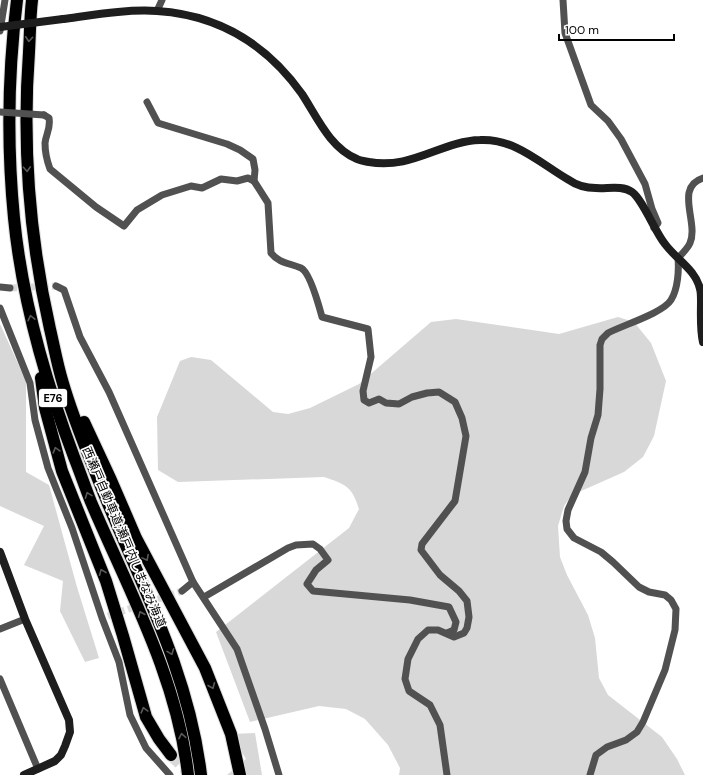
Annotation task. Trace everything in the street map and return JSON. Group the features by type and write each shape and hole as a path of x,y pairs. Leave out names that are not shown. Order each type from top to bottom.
{"highway":[{"name":"西瀬戸自動車道;瀬戸内しまなみ海道","path":"17,0 11,77 10,171 14,219 20,263 37,342 60,420 91,501 125,576 166,676 182,734 188,775"},
{"name":"西瀬戸自動車道;瀬戸内しまなみ海道","path":"32,0 27,82 27,169 30,216 36,262 47,315 61,378 73,416 104,495 170,650 181,681 194,732 201,775"},
{"path":"47,315 86,427 136,538 205,668 231,734 240,775"},
{"path":"37,342 45,408 62,471 106,581 146,717 171,755"}],"street":[{"path":"0,31 5,0"},
{"path":"157,11 162,0"},
{"path":"563,0 565,33 591,105 608,121 617,133 640,173 658,223 654,228"},
{"path":"0,27 117,12 157,11 189,15 216,24 242,36 264,53 283,70 331,138 344,151 358,160 380,164 404,162 463,142 481,140 499,141 520,149 574,184 595,188 616,187 632,191 640,200 654,228 665,245 694,275 700,289 701,330 703,342"},
{"path":"147,102 158,124 227,144 240,150 253,159 255,170 254,181"},
{"path":"0,112 44,115 49,118 50,126 46,143 46,160 50,169 96,207 124,226 137,210 162,195 191,186 202,188 222,179 237,181 248,178 254,181 268,203 271,253 276,260 303,269 308,277 322,317 368,329 371,356 363,391 364,400 369,403 380,398 386,403 399,404 412,397 427,393 439,392 455,402 462,418 466,436 455,501 422,544 421,550 440,575 459,591 467,601 467,628 464,633 454,637 438,630 428,630 418,639 408,659 404,679 409,691 430,706 440,725 447,775"},
{"path":"590,775 596,755 607,747 626,740 636,732 643,722 665,670 675,630 676,609 671,600 665,595 649,592 639,587 614,562 601,552 574,538 567,529 566,521 568,510 585,472 591,438 598,415 600,352 602,339 608,333 660,309 671,300 679,271 678,258 690,243 692,230 689,204 690,188 696,180 703,178"},
{"path":"56,286 64,290 80,336 109,392 193,582 237,650 265,728 279,775"},
{"path":"0,287 10,288"},
{"path":"0,308 30,383 36,420 48,468 105,617 119,662 130,715 146,748 170,775"},
{"path":"204,597 288,548 296,545 313,544 320,549 328,560 316,570 307,584 313,591 410,600 449,607 456,622 454,630 447,634"},
{"path":"0,552 25,619 69,720 70,732 60,755 55,761 24,775"},
{"path":"182,591 193,582"},
{"path":"0,629 25,619"},
{"path":"0,679 38,769"}],"shaded area":[{"path":"618,317 634,322 651,343 666,381 654,436 643,457 624,472 572,495 564,506 558,526 560,557 567,575 588,615 595,638 599,678 608,695 662,737 677,759 685,775 399,775 400,768 388,745 365,719 346,709 319,706 250,722 216,632 349,528 359,509 354,495 347,487 324,477 178,482 158,470 157,417 180,361 191,357 211,360 273,412 288,414 310,408 359,384 431,322 456,319 559,334"},
{"path":"0,324 26,381 26,472 49,485 77,587 99,658 85,662 60,611 63,581 24,565 44,526 0,506"},
{"path":"255,733 262,775 227,775 246,759 231,734"}],"tunnel":[{"path":"10,288 56,286"},
{"path":"108,616 182,591"},
{"path":"171,755 191,774"}]}
